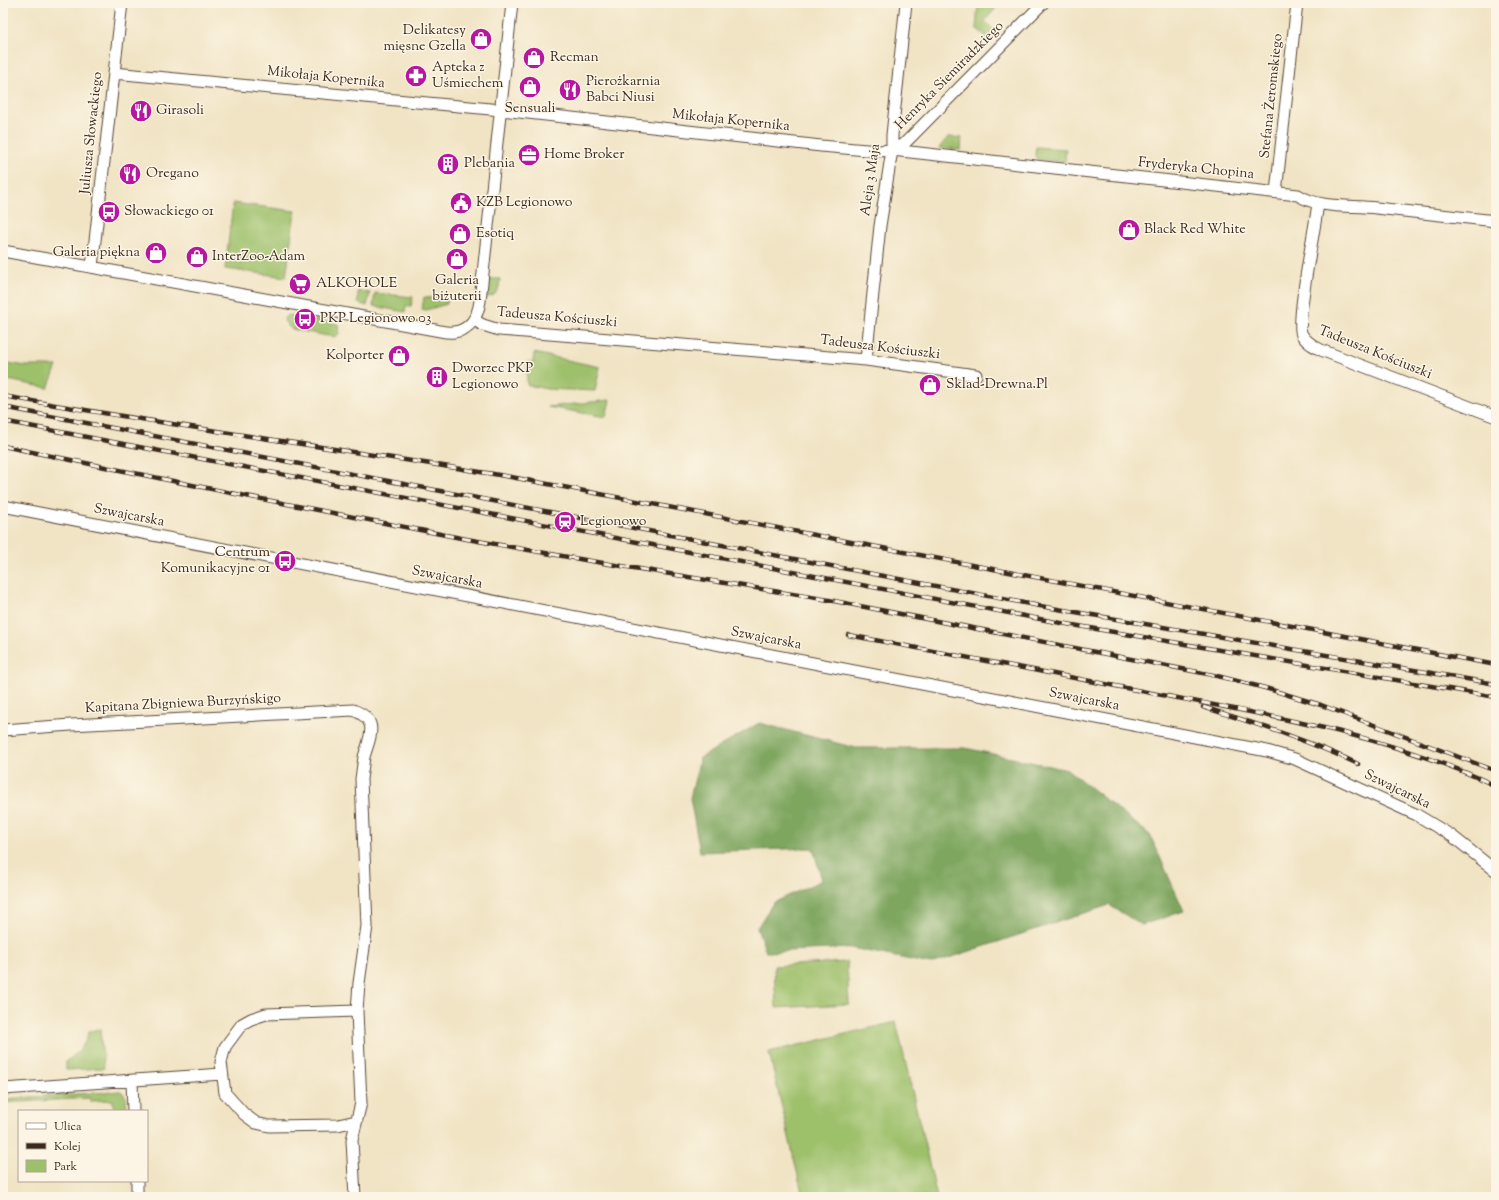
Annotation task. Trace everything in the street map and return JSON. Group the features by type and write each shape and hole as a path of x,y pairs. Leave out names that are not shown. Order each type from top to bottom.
{"street":[{"name":"Juliusza Słowackiego","path":"92,267 122,3"},
{"path":"3,250 451,332 464,328 474,320 478,313 480,300 512,3"},
{"name":"Aleja 3 Maja","path":"866,360 880,226 892,150 906,3"},
{"name":"Henryka Siemiradzkiego","path":"892,150 905,143 1043,3"},
{"name":"Stefana Żeromskiego","path":"1276,192 1297,3"},
{"name":"Mikołaja Kopernika","path":"114,73 500,110 821,146 878,151 892,150"},
{"name":"Fryderyka Chopina","path":"892,150 1276,192 1298,195 1318,203 1496,221"},
{"name":"Tadeusza Kościuszki","path":"1318,203 1301,313 1301,334 1310,344 1322,350 1496,417"},
{"name":"Tadeusza Kościuszki","path":"474,320 483,325 499,330 866,360 976,375"},
{"name":"Szwajcarska","path":"3,506 1267,751 1294,759 1417,815 1452,836 1496,871"},
{"name":"Kapitana Zbigniewa Burzyńskigo","path":"3,730 353,710 364,714 370,722 372,731 360,779 367,926 359,983 357,1011"},
{"path":"355,1197 352,1140 361,1103 357,1011 266,1014 242,1024 225,1047 221,1062 224,1093 244,1114 256,1123 269,1126 338,1125 356,1121"},
{"path":"3,1089 222,1074"},
{"path":"132,1081 133,1110"},
{"path":"137,1182 137,1197"}],"green space":[{"path":"978,3 997,3 996,8 985,21 996,32 989,39 976,28"},
{"path":"948,137 962,138 961,150 939,148"},
{"path":"1036,147 1066,149 1065,162 1037,159 1035,155"},
{"path":"233,203 295,211 286,277 225,269"},
{"path":"489,279 500,279 496,294 487,297"},
{"path":"358,291 370,293 367,306 358,303"},
{"path":"375,293 413,297 411,306 406,306 405,312 373,306"},
{"path":"424,297 447,300 447,304 426,310 422,309"},
{"path":"288,315 298,316 298,319 310,322 310,319 338,324 339,333 333,337 291,329 285,322 284,318"},
{"path":"534,353 600,367 595,391 547,389 527,385 527,362 533,362"},
{"path":"3,362 26,366 57,366 48,388 3,379"},
{"path":"610,400 606,417 548,407"},
{"path":"759,723 856,748 965,748 1068,770 1150,835 1184,911 1142,925 1109,905 931,964 851,948 766,952 757,928 773,903 822,880 813,848 700,852 690,798 700,758"},
{"path":"847,962 849,1004 776,1008 774,966"},
{"path":"896,1022 937,1197 803,1197 769,1052"},
{"path":"100,1029 104,1068 66,1070 66,1061 75,1055 81,1048 89,1031"},
{"path":"121,1091 126,1097 127,1110 114,1110 113,1100 90,1101 90,1098 3,1103 3,1099"}],"railway":[{"path":"3,396 511,477 1496,665"},
{"path":"3,407 1040,606 1496,684"},
{"path":"3,421 1061,623 1496,697"},
{"path":"3,446 461,538 829,600 1213,675 1265,688 1321,705 1496,771"},
{"path":"848,635 1251,712 1334,730 1417,754 1496,786"},
{"path":"1203,707 1301,740 1358,764"}],"place":[{"name":"Delikatesy mięsne Gzella","path":"481,39"},
{"name":"Recman","path":"534,58"},
{"name":"Apteka z Uśmiechem","path":"416,76"},
{"name":"Sensuali","path":"530,87"},
{"name":"Pierożkarnia Babci Niusi","path":"570,90"},
{"name":"Girasoli","path":"141,111"},
{"name":"Home Broker","path":"529,155"},
{"name":"Plebania","path":"448,164"},
{"name":"Oregano","path":"130,174"},
{"name":"KZB Legionowo","path":"461,203"},
{"name":"Słowackiego 01","path":"109,212"},
{"name":"Black Red White","path":"1129,230"},
{"name":"Esotiq","path":"460,234"},
{"name":"Galeria piękna","path":"156,253"},
{"name":"InterZoo-Adam","path":"197,257"},
{"name":"Galeria biżuterii","path":"457,259"},
{"name":"ALKOHOLE","path":"300,284"},
{"name":"PKP Legionowo 03","path":"305,319"},
{"name":"Kolporter","path":"399,356"},
{"name":"Dworzec PKP Legionowo","path":"437,377"},
{"name":"Sklad-Drewna.Pl","path":"930,385"},
{"name":"Legionowo","path":"565,522"},
{"name":"Centrum Komunikacyjne 01","path":"285,561"}]}
